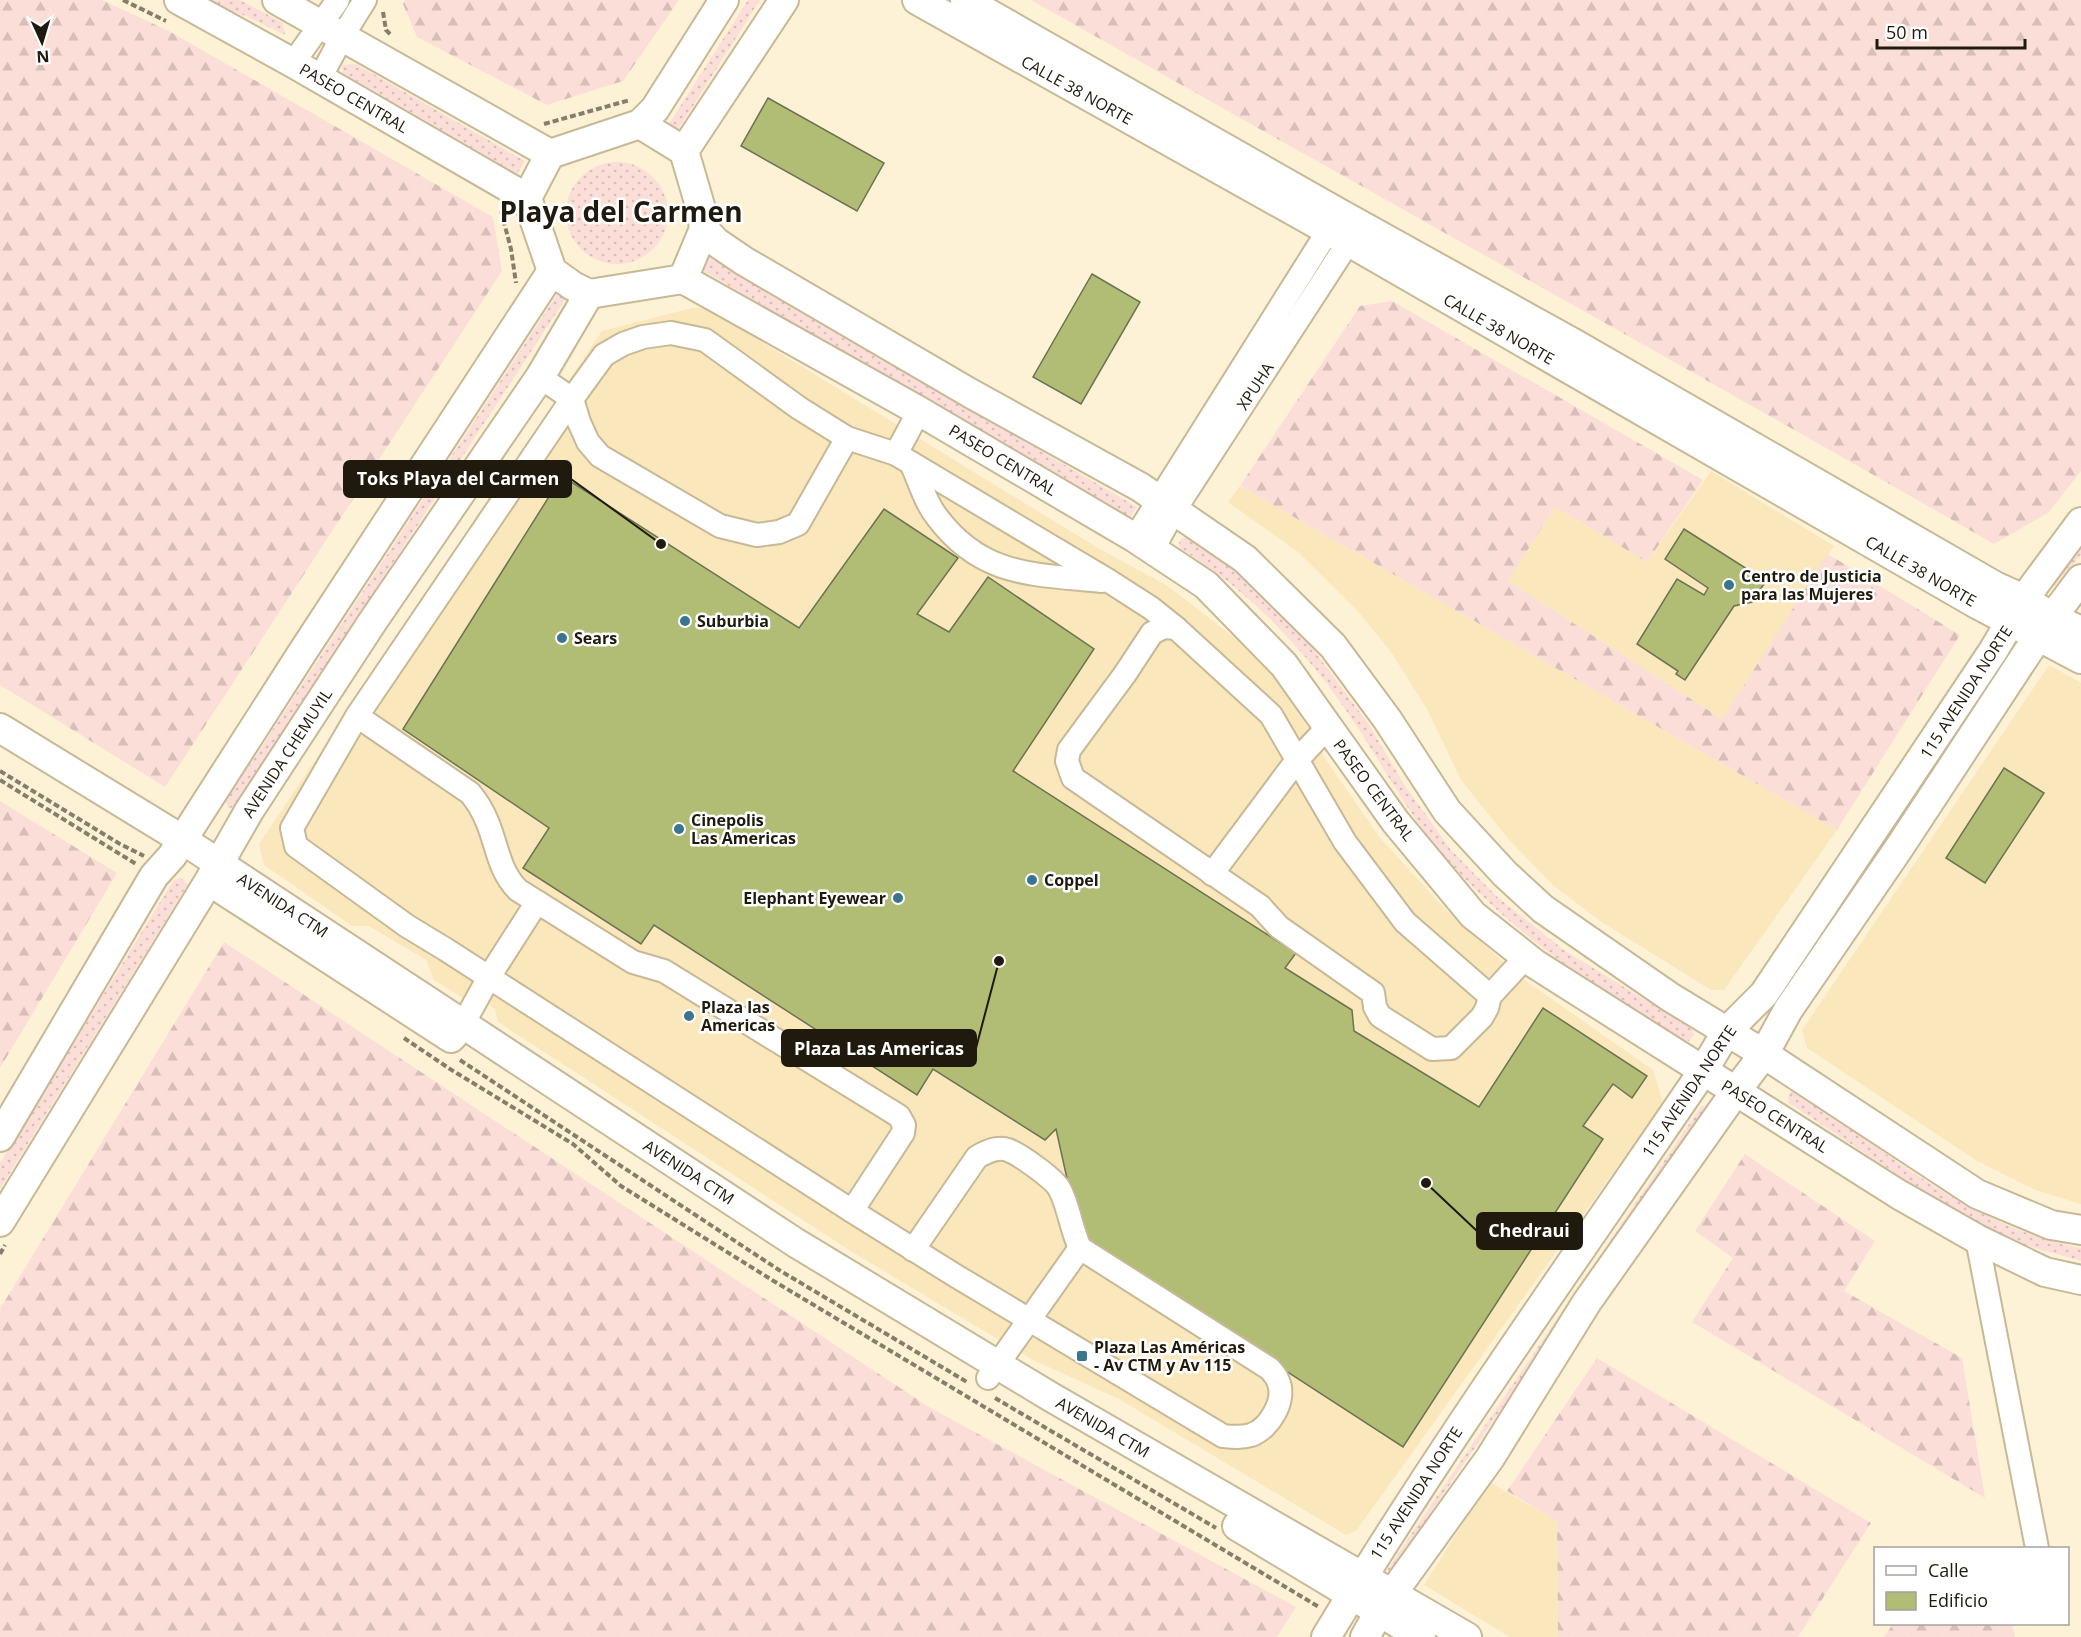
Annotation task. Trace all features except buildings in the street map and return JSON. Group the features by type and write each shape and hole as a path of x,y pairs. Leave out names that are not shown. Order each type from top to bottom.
{"main road":[{"name":"PASEO CENTRAL","path":"180,0 527,198"},
{"path":"277,0 550,154"},
{"path":"639,111 684,151 701,209 704,229 684,279 590,294 573,286 552,271 527,198 550,154 639,111 655,109 724,0"},
{"path":"684,151 784,0"},
{"name":"CALLE 38 NORTE","path":"917,0 1343,227 1575,344 1995,586 2018,611 2045,626 2081,659"},
{"name":"CALLE 38 NORTE","path":"965,0 1343,227"},
{"path":"704,229 716,242 744,261 1167,505 1245,559 1333,646 1387,719 1447,811 1505,874 1543,909 1670,997 1764,1054 1977,1194 2051,1225 2081,1230"},
{"path":"0,1137 168,859 552,271"},
{"name":"PASEO CENTRAL","path":"684,279 919,411 1144,543 1206,585 1284,664 1395,821 1473,915 1526,957 1898,1194 1977,1239 2045,1272 2081,1281"},
{"name":"AVENIDA CHEMUYIL","path":"0,1222 214,873 249,811 373,621 540,377 590,294"},
{"name":"115 AVENIDA NORTE","path":"1345,1606 1458,1430 1703,1071 1727,1031 1764,994 2018,611 2081,522"},
{"name":"115 AVENIDA NORTE","path":"1736,1091 1764,1054 1788,1010 1899,848 2045,626 2081,579"},
{"name":"CALLE 38 NORTE","path":"2045,626 2081,631"},
{"name":"AVENIDA CTM","path":"0,728 168,859"},
{"name":"AVENIDA CTM","path":"0,751 168,859 214,873 456,1039 788,1258 986,1380 1051,1397 1345,1606 1386,1603"},
{"path":"1365,1637 1386,1603 1490,1458 1587,1302 1736,1091"},
{"path":"1386,1603 1421,1637"},
{"path":"1386,1603 1467,1637"}],"street":[{"path":"320,78 338,0"},
{"path":"293,63 332,31 375,4"},
{"name":"XPUHA","path":"1144,543 1343,227"},
{"path":"913,1250 977,1157 988,1151 1008,1150 1057,1184 1080,1248 1270,1369 1279,1382 1280,1399 1274,1414 1262,1430 1252,1435 1238,1438 1223,1436 913,1250 407,926 296,846 292,828 357,716 604,354 623,344 671,333 705,340 799,408 847,438 903,458 1151,608 1176,628 1271,716 1345,842 1405,922 1490,996"},
{"path":"540,377 572,399 588,442 600,456 720,525 758,535 779,532 798,524 847,438"},
{"path":"919,411 903,458 936,516 964,547 991,564 1029,574 1109,581"},
{"path":"1176,628 1164,627 1152,633 1069,750 1067,761 1072,778 1260,906 1279,927 1373,993 1375,1007 1380,1016 1432,1050 1451,1047 1482,1017 1490,996 1526,957"},
{"path":"357,716 470,793 481,808 508,881 518,890 633,963 664,970 899,1116 904,1125 903,1133 852,1211"},
{"path":"1212,874 1297,760 1328,727"},
{"path":"456,1039 489,978 537,902"},
{"path":"1977,1239 2037,1547"},
{"path":"986,1380 1080,1248"}],"path":[{"path":"375,4 382,15 386,30"},
{"path":"542,124 639,111"},
{"path":"496,208 502,212 516,284"},
{"path":"0,771 120,844 168,859"},
{"path":"0,780 168,859"},
{"path":"401,1037 573,1144 621,1186 752,1267 1345,1606"},
{"path":"456,1039 779,1270 986,1380 1219,1530"}],"shaded area":[{"path":"692,308 706,308 1098,548 1168,586 1258,656 1293,703 1327,761 1380,838 1446,910 1519,976 1653,1070 1663,1103 1356,1531 1346,1535 1119,1399 1031,1359 849,1250 498,1022 495,1009 469,992 463,998 434,980 426,960 369,926 352,926 264,865 259,844 602,331"},
{"path":"1711,471 1834,546 1722,719 1508,581 1555,507 1647,562"},
{"path":"1240,486 1837,830 1724,990 1711,990 1600,921 1553,885 1510,841 1461,780 1428,711 1391,652 1356,609 1298,552 1228,502"},
{"path":"2049,665 2081,683 2081,1204 2035,1190 1977,1161 1807,1048 1802,1030"},
{"path":"1489,1482 1557,1521 1558,1637 1510,1637 1424,1585"}],"green space":[{"path":"0,0 102,0 169,31 493,217 502,271 165,787 0,685"},
{"path":"210,0 240,0 283,23 285,35 246,16 232,12"},
{"path":"405,0 679,0 623,81 547,105 417,37 403,4"},
{"path":"748,0 760,0 676,133 667,127"},
{"path":"1031,0 2081,0 2081,471 2049,512 1994,544"},
{"path":"356,64 525,161 517,174 343,73 342,65"},
{"path":"617,162 637,165 646,170 660,184 665,193 668,213 665,233 660,242 646,256 637,261 617,264 597,261 588,256 574,242 569,233 566,213 569,193 574,184 588,170 597,165"},
{"path":"710,256 1137,507 1129,519 702,270"},
{"path":"558,293 563,294 566,298 236,803 228,809 226,801"},
{"path":"1392,301 1703,480 1647,562 1555,507 1508,581 1722,719 1828,554 1960,635 1837,830 1240,486 1360,306"},
{"path":"1182,538 1194,541 1239,575 1279,611 1313,649 1370,726 1403,783 1451,850 1496,896 1564,950 1692,1029 1694,1035 1689,1041 1680,1040 1585,979 1525,934 1470,884 1420,826 1358,728 1316,670 1268,617 1220,575 1180,548 1179,542"},
{"path":"2081,544 2081,555 2056,586 2052,587 2051,583"},
{"path":"2008,654 2012,656 1768,1017 1764,1015"},
{"path":"0,801 117,873 0,1068"},
{"path":"181,878 188,884 0,1189 0,1163 170,886 174,880"},
{"path":"224,942 929,1407 1296,1607 1277,1637 0,1637 0,1309"},
{"path":"1791,1091 1801,1093 1934,1186 1969,1206 2005,1224 2042,1238 2081,1248 2081,1261 2015,1242 1957,1214 1789,1103 1788,1096"},
{"path":"1702,1105 1707,1108 1390,1572 1387,1570"},
{"path":"1745,1154 1875,1241 1844,1291 1962,1358 1985,1498 1692,1322 1733,1258 1695,1231"},
{"path":"1597,1358 1871,1523 1798,1637 1558,1637 1557,1521 1507,1491"},
{"path":"1892,1625 2012,1625 2015,1637 1884,1637"}],"place":[{"name":"Toks Playa del Carmen","path":"661,544"},
{"name":"Centro de Justicia para las Mujeres","path":"1729,585"},
{"name":"Suburbia","path":"685,621"},
{"name":"Sears","path":"562,638"},
{"name":"Cinepolis Las Americas","path":"679,829"},
{"name":"Coppel","path":"1032,880"},
{"name":"Elephant Eyewear","path":"898,898"},
{"name":"Plaza Las Americas","path":"999,961"},
{"name":"Plaza las Americas","path":"689,1016"},
{"name":"Chedraui","path":"1426,1183"},
{"name":"Plaza Las Américas - Av CTM y Av 115","path":"1082,1356"}],"district":[{"name":"Playa del Carmen","path":"621,212"}]}
